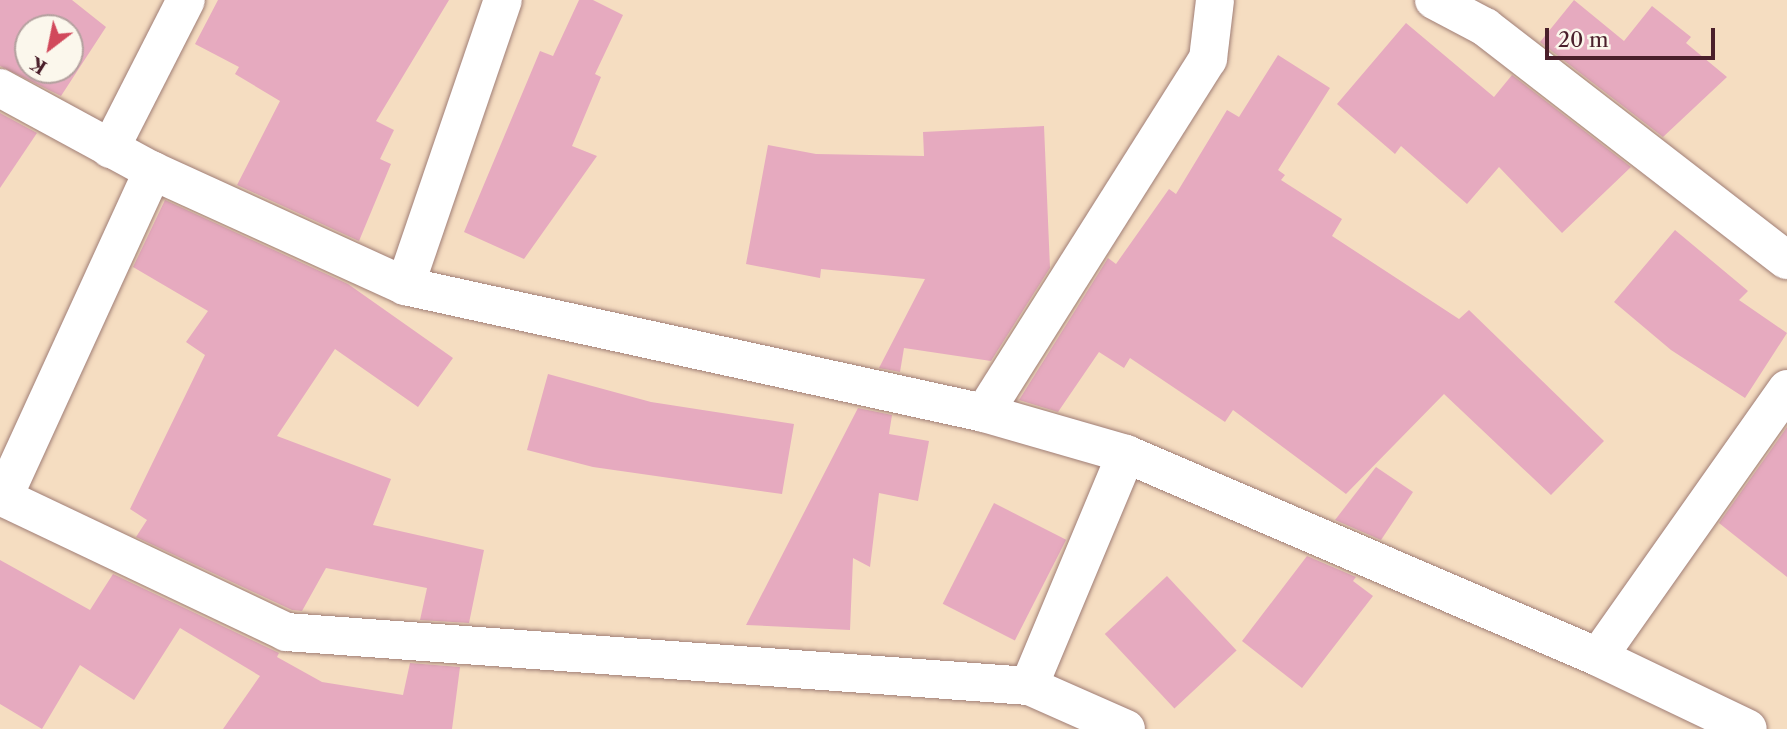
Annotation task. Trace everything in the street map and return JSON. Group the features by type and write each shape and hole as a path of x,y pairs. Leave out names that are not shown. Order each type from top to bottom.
{"street":[{"path":"110,149 186,0"},
{"path":"405,286 503,0"},
{"path":"984,413 1208,59 1215,0"},
{"path":"1434,0 1485,27 1787,260"},
{"path":"0,88 153,171 405,286 984,413 1126,454 1598,657 1748,729"},
{"path":"153,171 2,497 286,632 1029,687 1126,729"},
{"path":"1598,657 1787,389"},
{"path":"1029,687 1126,454"}],"building":[{"path":"0,0 72,0 106,27 84,61 84,14 14,14 14,73 0,66"},
{"path":"218,0 449,0 376,121 394,130 380,159 391,164 359,241 237,185 280,101 235,74 239,67 195,44"},
{"path":"579,0 593,0 623,15 595,74 601,77 572,146 597,156 524,259 464,232 540,51 553,56"},
{"path":"1574,0 1624,41 1652,6 1691,37 1686,43 1727,77 1663,137 1540,42"},
{"path":"1406,23 1494,97 1512,75 1631,167 1562,233 1499,167 1467,204 1401,146 1395,154 1337,104"},
{"path":"1278,55 1330,88 1278,170 1285,175 1281,180 1342,219 1332,236 1459,319 1469,310 1604,441 1551,495 1444,394 1346,494 1233,410 1225,422 1130,358 1124,368 1099,352 1058,412 1019,400 1108,258 1116,264 1169,189 1176,194 1227,110 1239,117"},
{"path":"37,84 69,84 61,96"},
{"path":"0,113 37,133 0,188"},
{"path":"1044,126 1050,268 991,361 904,348 900,372 879,368 925,279 821,269 820,278 746,264 768,145 816,154 924,156 923,132"},
{"path":"165,200 348,284 453,358 418,407 335,349 277,436 391,479 373,525 484,550 469,623 420,620 427,588 326,568 302,611 292,610 136,537 147,520 130,509 205,355 186,342 208,311 133,267"},
{"path":"1675,230 1748,291 1739,300 1787,333 1745,398 1671,350 1614,302"},
{"path":"548,374 651,402 794,424 782,494 593,467 527,450"},
{"path":"858,408 892,415 889,434 929,441 918,501 879,493 870,567 853,558 850,630 746,625"},
{"path":"1787,427 1787,577 1719,523"},
{"path":"1376,467 1413,492 1381,540 1335,520"},
{"path":"994,503 1066,540 1015,640 943,604"},
{"path":"1307,556 1356,577 1353,581 1373,596 1302,688 1242,641"},
{"path":"0,560 90,610 113,574 279,653 277,657 322,682 403,695 410,663 460,667 452,729 223,729 260,676 180,628 134,700 80,665 42,729 0,704"},
{"path":"1167,576 1237,651 1174,709 1105,634"}]}
